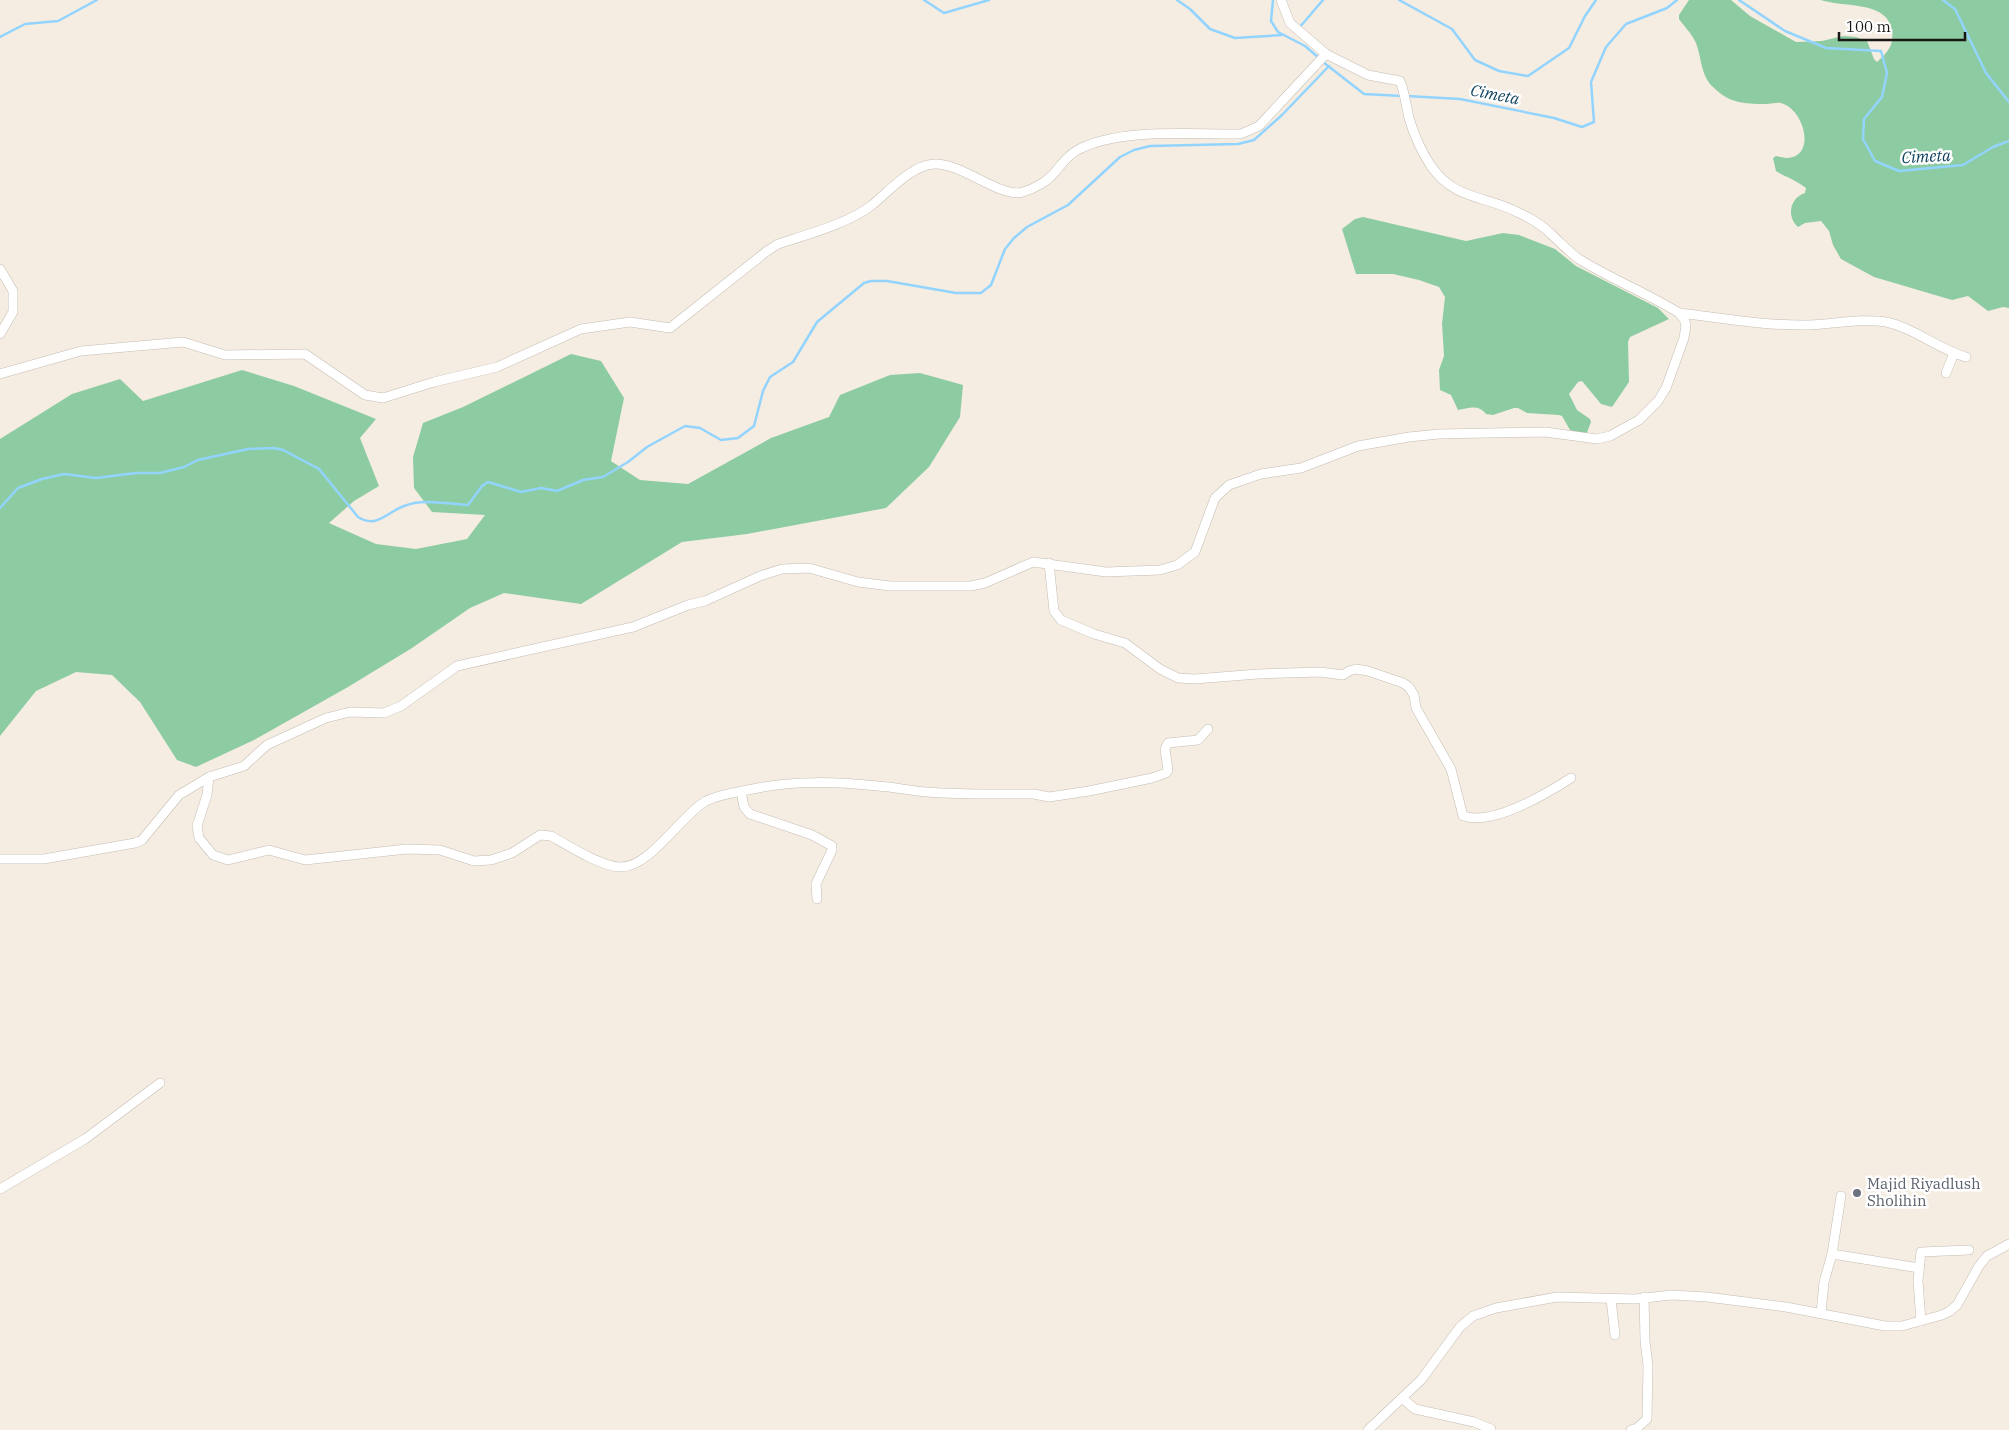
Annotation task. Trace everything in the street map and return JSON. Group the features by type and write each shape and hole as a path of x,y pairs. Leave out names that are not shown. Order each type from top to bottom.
{"street":[{"path":"1281,0 1290,23 1322,58"},
{"path":"0,374 81,352 183,342 225,355 305,354 365,396 383,398 434,382 497,367 582,329 630,322 670,328 766,251 778,244 859,214 921,166 936,163 950,166 1010,192 1022,193 1040,184 1054,174 1064,160 1092,144 1122,136 1241,134 1259,126 1322,58 1330,54 1338,61 1368,75 1398,80 1405,97 1419,146 1432,167 1454,189 1518,212 1550,233 1577,257 1604,274 1679,313 1754,322 1808,325 1873,320 1902,327 1966,357"},
{"path":"0,269 13,291 13,312 0,334"},
{"path":"0,859 44,859 135,844 142,840 179,795 209,777 244,766 267,745 326,718 350,712 384,712 401,706 457,666 633,627 688,605 705,601 760,576 782,569 809,568 858,582 890,586 971,586 985,583 1033,562 1113,572 1160,570 1177,565 1195,552 1215,498 1228,484 1261,474 1301,468 1358,446 1408,437 1439,434 1545,432 1598,439 1610,436 1640,420 1658,401 1666,388 1684,338 1686,325 1679,313"},
{"path":"1946,373 1954,353"},
{"path":"1049,563 1054,611 1061,620 1094,634 1125,644 1160,669 1178,678 1195,679 1320,672 1343,675 1356,669 1368,671 1403,683 1409,687 1414,695 1416,708 1451,769 1463,816 1472,820 1507,811 1536,798 1571,778"},
{"path":"209,777 207,795 197,826 199,838 213,855 228,860 269,850 305,860 406,849 440,850 474,861 491,860 512,853 540,836 551,836 609,865 621,868 646,856 706,801 741,791 781,784 828,783 878,786 926,792 1034,794 1049,797 1120,786 1166,773 1168,770 1164,749 1168,743 1198,740 1208,728"},
{"path":"741,791 744,807 750,814 812,835 832,846 832,850 816,884 817,899"},
{"path":"0,1189 85,1138 160,1083"},
{"path":"1821,1313 1824,1282 1832,1254 1841,1196"},
{"path":"1368,1430 1421,1380 1460,1326 1474,1316 1496,1308 1557,1297 1611,1299 1672,1295 1707,1297 1786,1307 1885,1326 1902,1326 1942,1315 1957,1305 1979,1266 1987,1256 1998,1248 2009,1244"},
{"path":"1921,1321 1920,1253 1922,1251 1969,1250"},
{"path":"1832,1254 1919,1268"},
{"path":"1631,1430 1637,1428 1647,1419 1649,1407 1644,1297"},
{"path":"1611,1299 1614,1335"},
{"path":"1402,1398 1415,1409 1474,1422 1491,1429"}],"green space":[{"path":"1689,0 1731,0 1750,16 1796,42 1822,41 1843,36 1856,37 1867,41 1877,62 1887,52 1892,41 1889,22 1883,15 1864,7 1821,0 2009,0 2009,308 2003,307 1988,311 1968,296 1952,300 1874,277 1841,259 1833,245 1829,231 1821,221 1805,223 1798,227 1792,218 1791,208 1796,199 1805,193 1806,188 1776,171 1773,158 1776,156 1788,158 1797,155 1802,150 1804,132 1801,123 1789,107 1781,103 1758,104 1737,102 1713,87 1703,71 1695,41 1679,19 1679,15"},
{"path":"1363,217 1466,241 1503,233 1519,235 1555,249 1576,266 1658,308 1669,319 1630,337 1628,342 1629,382 1612,407 1601,404 1582,381 1578,382 1569,394 1577,410 1590,419 1591,422 1586,435 1570,430 1562,416 1559,415 1527,413 1518,408 1493,415 1486,414 1477,408 1458,410 1451,395 1440,390 1439,370 1444,356 1442,324 1445,297 1439,287 1419,280 1393,274 1356,274 1342,229 1355,219"},
{"path":"571,354 601,361 624,398 611,461 640,480 688,484 771,438 829,417 840,395 890,375 920,373 963,385 960,417 929,467 886,508 747,534 682,542 581,604 504,593 470,608 412,648 348,687 254,740 196,767 177,760 140,702 112,675 76,672 36,691 0,736 0,439 72,394 120,379 143,401 242,370 294,386 376,419 360,438 379,486 354,501 329,523 376,544 416,549 467,539 485,515 432,512 414,488 413,457 423,423 463,407"}],"waterway":[{"path":"0,37 25,24 58,21 97,0"},
{"path":"924,0 944,13 989,0"},
{"path":"1177,0 1190,9 1210,29 1235,38 1282,35"},
{"name":"Cimeta","path":"1273,0 1271,21 1278,32 1305,46 1319,58"},
{"path":"1299,28 1323,0"},
{"path":"1399,0 1452,29 1475,60 1499,71 1528,76 1569,48 1585,16 1596,0"},
{"name":"Cimeta","path":"1407,96 1460,99 1554,118 1582,127 1594,122 1591,82 1606,47 1626,24 1667,8 1677,0"},
{"name":"Cimeta","path":"1739,0 1785,31 1826,48 1881,51 1887,73 1882,97 1864,119 1863,139 1875,161 1899,171 1963,165 1993,147 2009,141"},
{"path":"1943,0 1955,9 1986,73 2009,102"},
{"name":"Cimeta","path":"1323,62 1364,94 1402,96"},
{"path":"0,508 18,488 42,479 64,474 96,478 136,473 160,473 184,467 198,460 248,449 274,448 283,450 319,469 358,517 371,521 419,502 468,505 482,486 488,482 521,492 541,488 557,491 583,480 603,477 628,462 647,447 685,426 700,428 721,440 738,438 754,426 763,391 770,377 793,362 817,322 864,283 887,281 956,293 981,293 991,285 1005,249 1014,238 1027,227 1068,205 1120,157 1134,150 1150,146 1238,144 1254,140 1282,115 1329,66"}],"place":[{"name":"Majid Riyadlush Sholihin","path":"1857,1193"}]}
